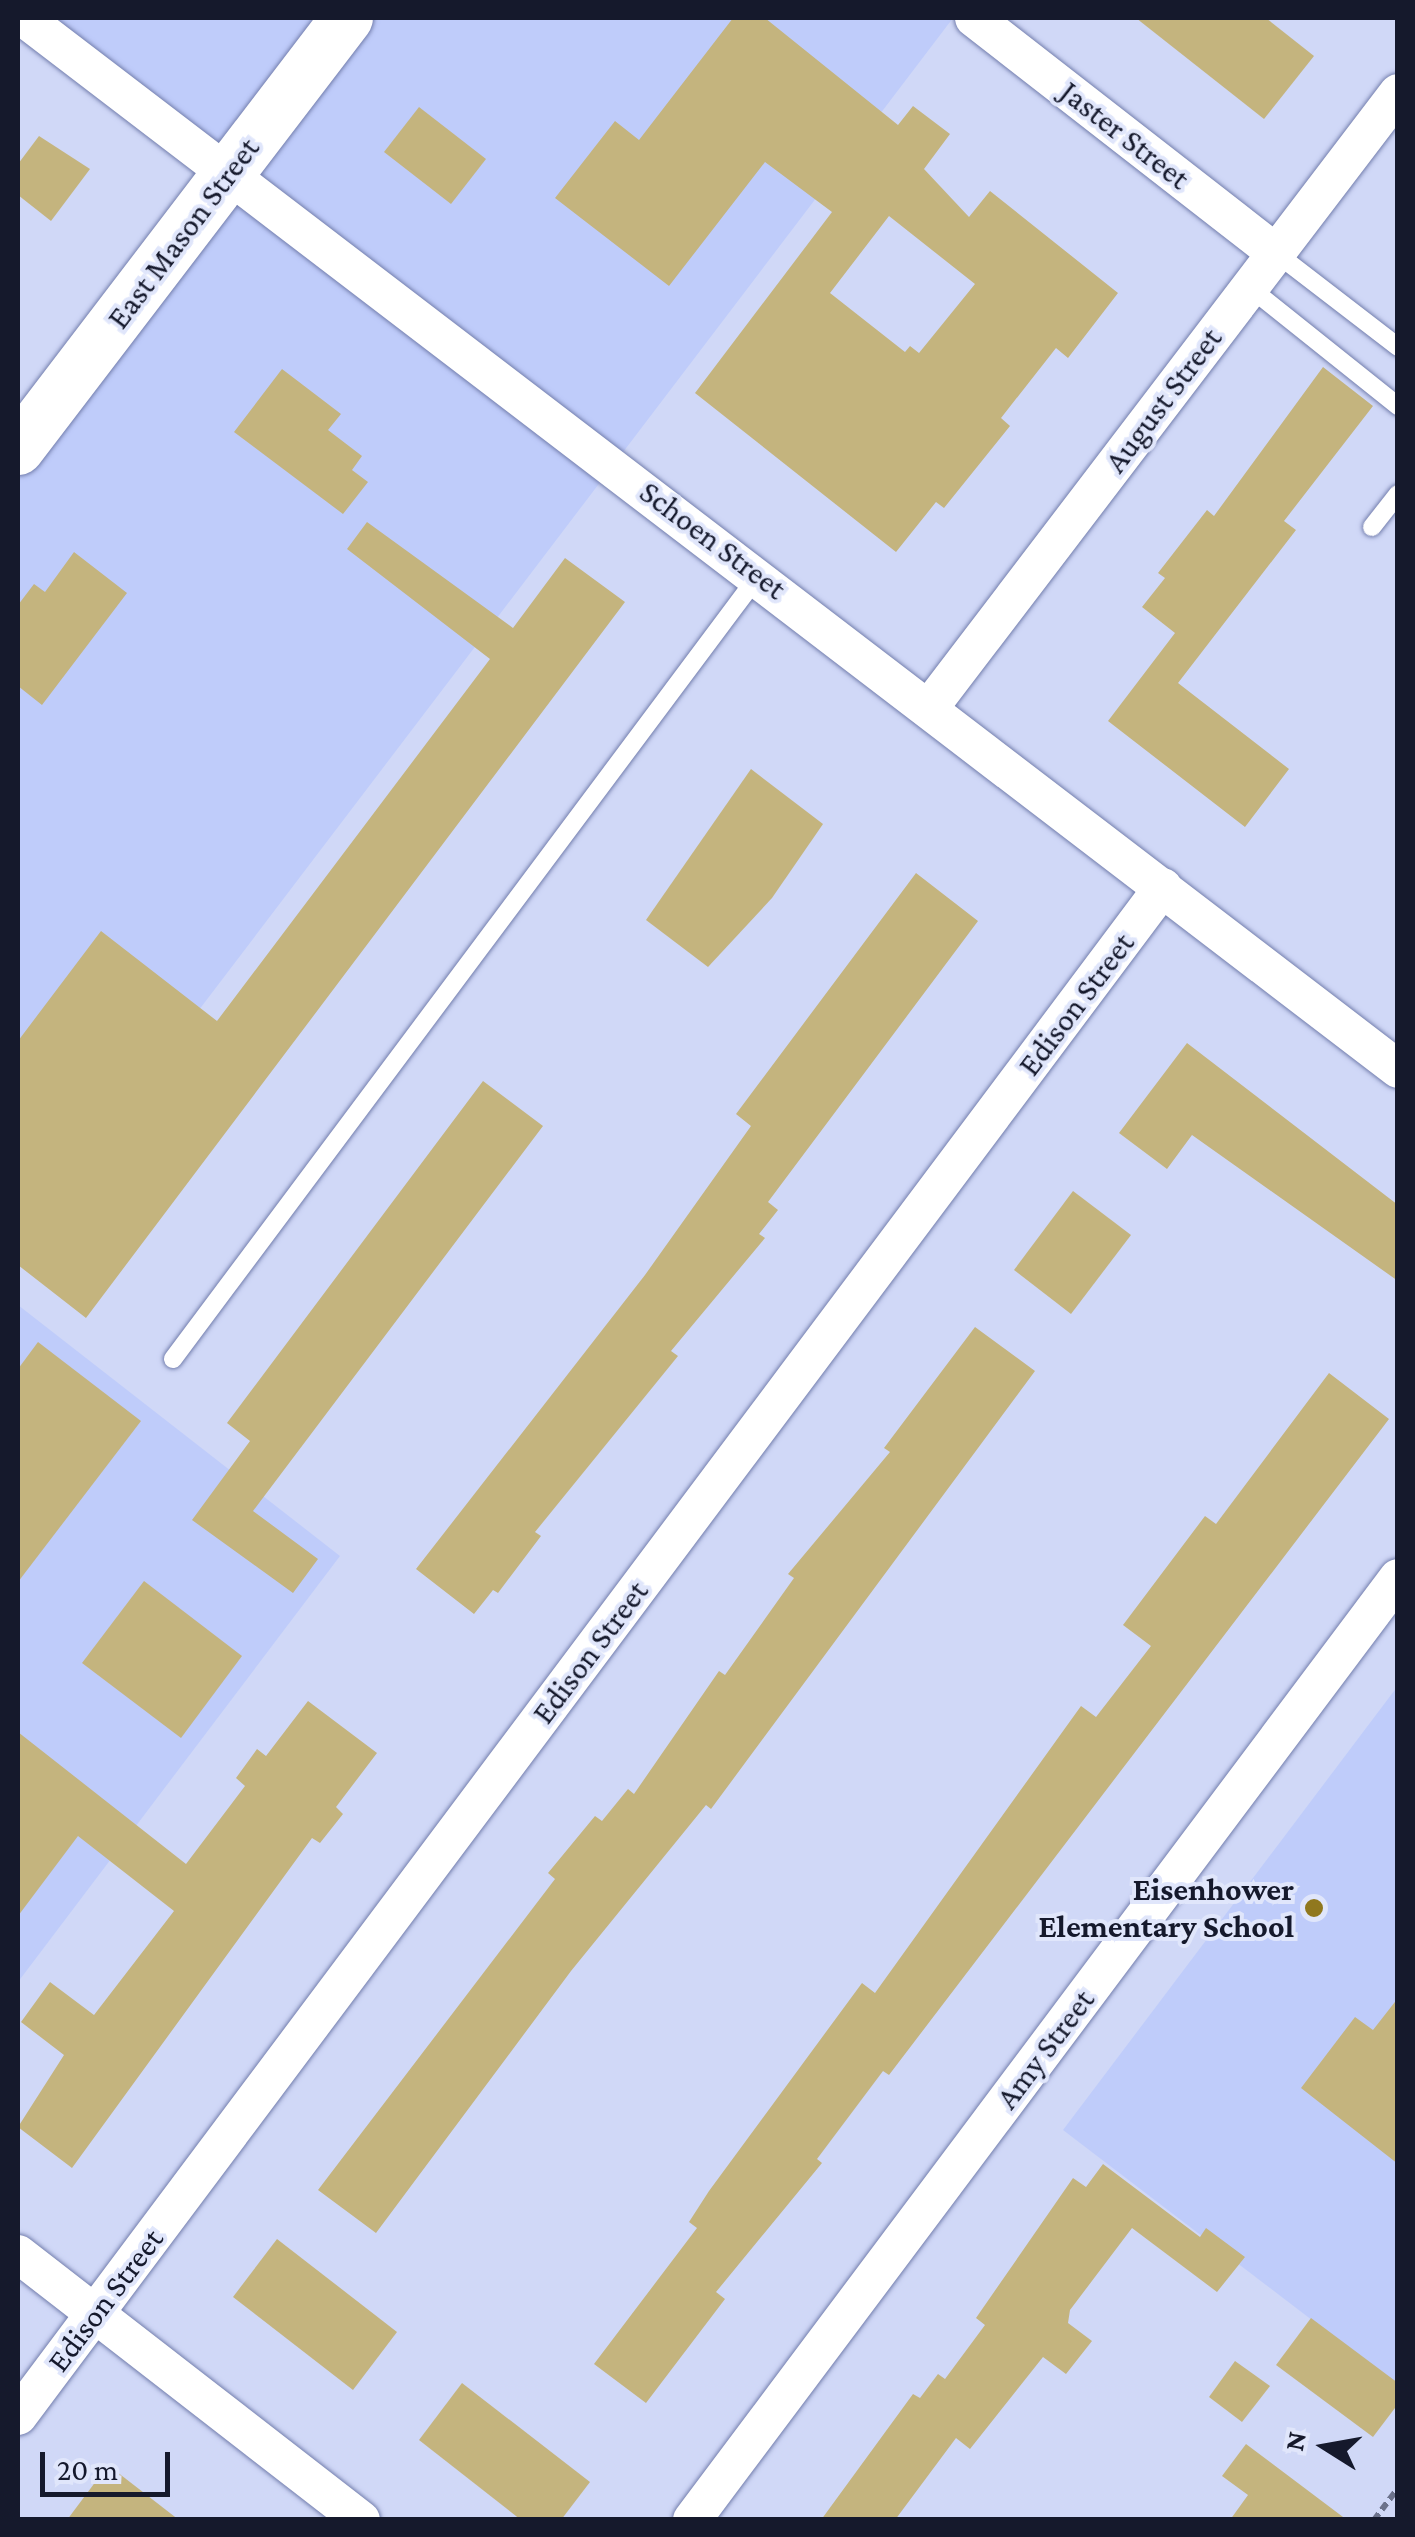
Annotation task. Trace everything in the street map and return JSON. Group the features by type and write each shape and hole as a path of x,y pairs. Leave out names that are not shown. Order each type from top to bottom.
{"main road":[{"name":"East Mason Street","path":"18,448 347,18"}],"street":[{"name":"Schoen Street","path":"24,18 231,170 1398,1069"},
{"name":"Jaster Street","path":"974,18 1276,253"},
{"name":"August Street","path":"930,706 1398,93"},
{"name":"Edison Street","path":"18,2416 1163,888"},
{"name":"Amy Street","path":"692,2520 1398,1578"},
{"path":"18,2254 361,2520"}],"lane":[{"path":"1276,253 1398,347"},
{"path":"1249,287 1398,406"},
{"path":"1372,528 1398,494"},
{"path":"173,1359 758,576"}],"path":[{"path":"1374,2520 1398,2488"}],"shaded area":[{"path":"24,18 953,18 18,1248 18,449 231,170"},
{"path":"18,1305 340,1556 18,1982"},
{"name":"Eisenhower Elementary School","path":"1397,1687 1397,2385 1063,2130"}],"building":[{"path":"733,18 765,18 898,125 913,106 950,134 924,169 969,217 990,191 1118,293 1068,358 1056,348 1001,418 1010,426 944,508 936,502 896,552 695,393 832,212 765,162 669,286 555,198 615,121 639,140","holes":["889,216 975,284 919,353 910,346 905,352 830,293"]},
{"path":"1136,18 1266,18 1314,56 1264,119"},
{"path":"419,107 486,159 451,204 384,152"},
{"path":"39,136 90,169 51,221 18,195 18,164"},
{"path":"1323,367 1373,406 1284,521 1296,530 1178,683 1289,769 1245,827 1108,721 1175,633 1142,607 1165,578 1158,573 1207,510 1214,516"},
{"path":"282,369 341,414 328,430 362,456 352,470 368,482 343,514 234,432"},
{"path":"367,522 513,628 565,558 625,602 86,1318 18,1265 18,1041 101,931 217,1021 490,659 347,549"},
{"path":"74,552 127,593 42,705 18,686 18,605 34,584 45,592"},
{"path":"751,769 823,824 772,898 708,967 646,920"},
{"path":"916,873 978,921 768,1202 778,1210 759,1234 765,1238 671,1351 678,1356 535,1532 541,1536 498,1593 493,1590 474,1614 416,1569 645,1275 751,1126 736,1114"},
{"path":"1187,1043 1398,1205 1398,1281 1192,1135 1167,1169 1119,1133"},
{"path":"483,1081 543,1126 253,1511 318,1559 293,1593 192,1520 250,1441 227,1423"},
{"path":"1073,1191 1131,1235 1071,1314 1014,1270"},
{"path":"975,1327 1035,1371 711,1809 706,1805 571,1971 376,2233 318,2190 555,1879 548,1873 595,1816 602,1821 628,1789 634,1794 719,1671 725,1675 794,1578 788,1574 890,1452 884,1448"},
{"path":"38,1342 141,1421 18,1582 18,1369"},
{"path":"1329,1373 1389,1419 889,2075 883,2071 817,2159 822,2163 716,2292 725,2299 646,2403 594,2364 697,2228 689,2222 709,2191 862,1983 875,1993 1081,1706 1096,1717 1151,1646 1123,1625 1205,1516 1216,1524"},
{"path":"144,1581 242,1656 181,1738 82,1663"},
{"path":"308,1701 377,1753 336,1807 343,1814 320,1843 312,1838 72,2168 18,2127 64,2055 21,2022 50,1982 94,2015 174,1911 78,1836 18,1916 18,1732 186,1864 245,1786 236,1778 257,1749 266,1756"},
{"name":"Eisenhower Elementary School","path":"1398,1998 1398,2164 1301,2088 1355,2017 1373,2030"},
{"path":"1103,2164 1200,2237 1206,2228 1245,2257 1217,2292 1132,2228 1070,2310 1068,2323 1092,2341 1066,2374 1043,2357 970,2449 956,2438 895,2520 821,2520 913,2394 920,2398 938,2374 945,2379 985,2325 976,2318 1073,2178 1086,2187"},
{"path":"277,2239 397,2332 353,2390 233,2297"},
{"path":"1311,2318 1398,2383 1398,2404 1373,2437 1276,2365"},
{"path":"1235,2361 1270,2386 1242,2422 1209,2397"},
{"path":"462,2383 590,2482 561,2520 521,2520 419,2440"},
{"path":"1246,2444 1347,2520 1230,2520 1248,2495 1222,2476"},
{"path":"108,2465 179,2520 67,2520"}],"place":[{"name":"Eisenhower Elementary School","path":"1314,1908"}]}
